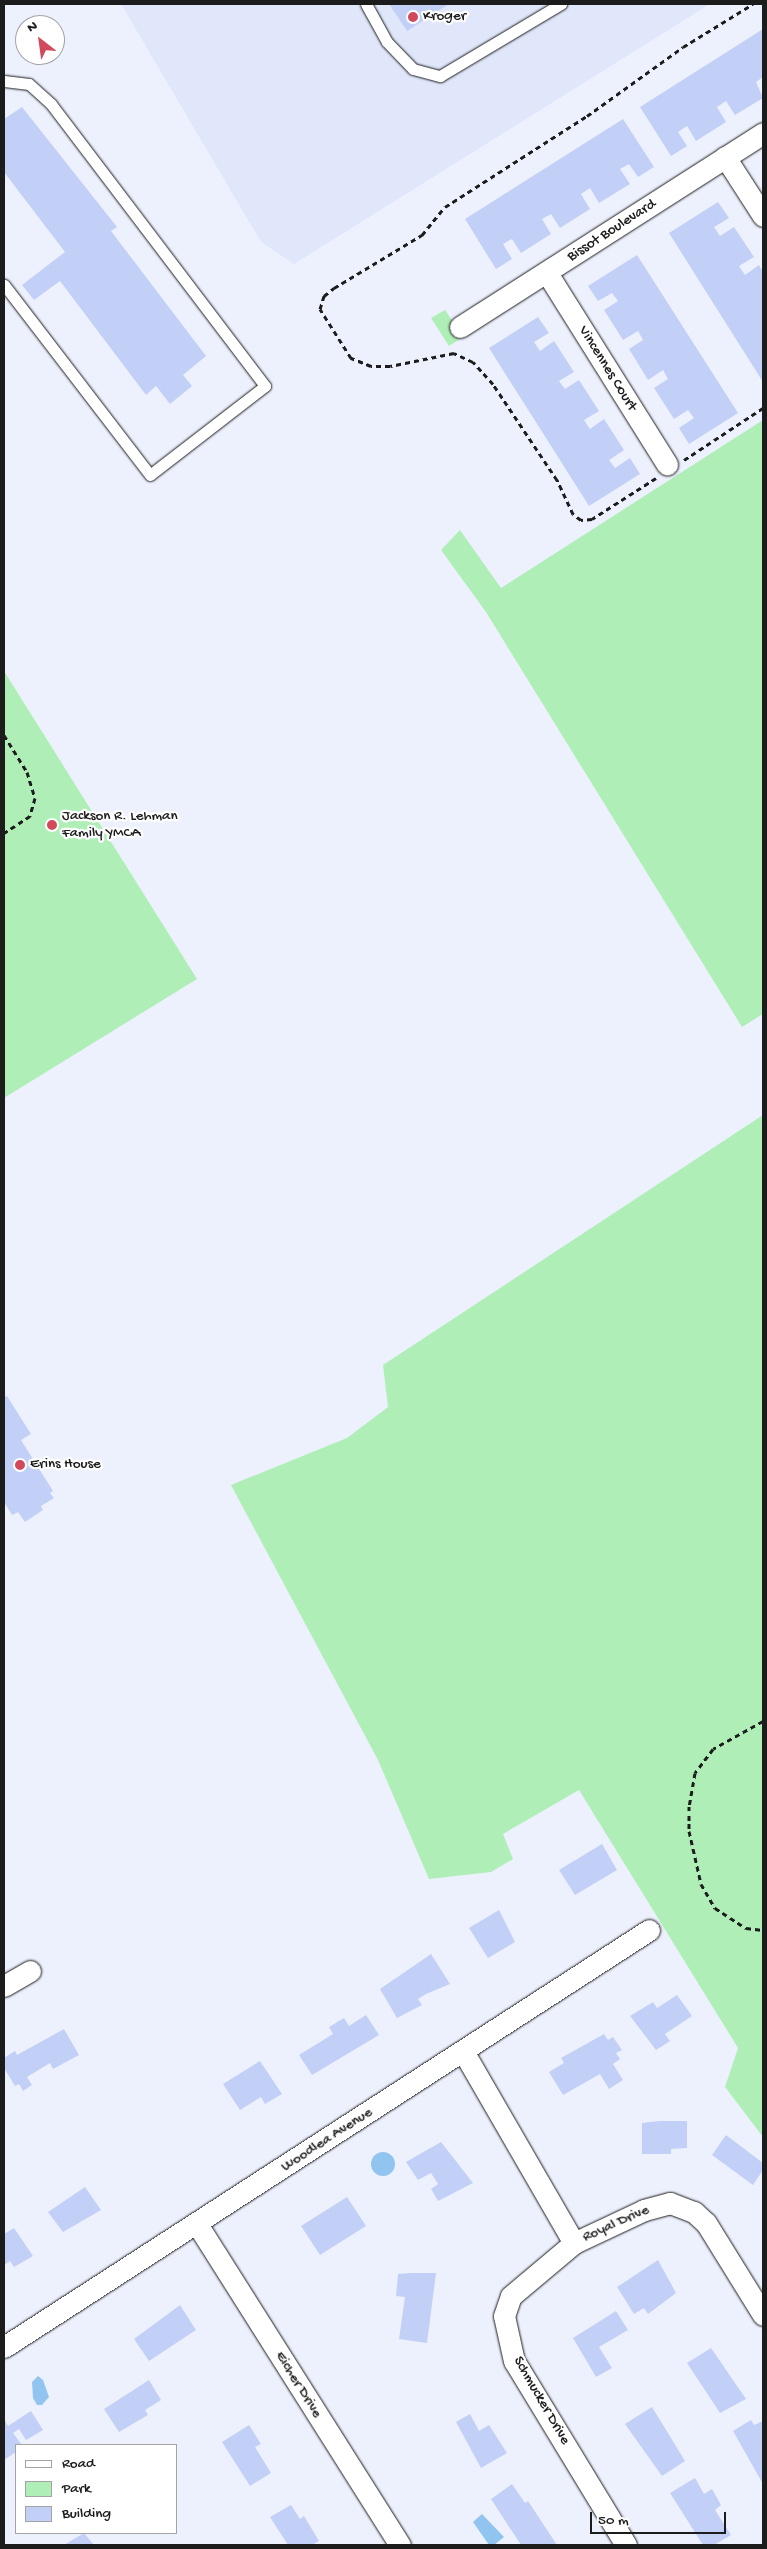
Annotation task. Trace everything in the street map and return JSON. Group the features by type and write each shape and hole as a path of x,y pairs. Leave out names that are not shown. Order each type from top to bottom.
{"street":[{"name":"Bissot Boulevard","path":"460,327 763,133"},
{"path":"726,157 763,216"},
{"name":"Vincennes Court","path":"547,273 667,464"},
{"name":"Woodlea Avenue","path":"4,2347 649,1930"},
{"path":"4,1986 30,1971"},
{"name":"Royal Drive","path":"463,2051 574,2243 644,2210 670,2203 694,2212 706,2223 763,2315"},
{"name":"Eicher Drive","path":"197,2224 400,2545"},
{"name":"Schmucker Drive","path":"574,2243 511,2296 504,2316 514,2361 626,2545"}],"lane":[{"path":"366,4 387,42 412,69 440,76 561,4"},
{"path":"4,80 29,84 51,104 265,386 150,475 4,285"}],"path":[{"path":"4,735 27,772 35,798 30,816 4,833"},
{"path":"763,1720 713,1749 695,1773 689,1806 689,1831 701,1884 715,1908 746,1928 763,1930"}],"shaded area":[{"path":"121,4 710,4 294,264 261,242"}],"green space":[{"path":"445,310 463,337 449,346 431,318"},
{"path":"763,420 763,1014 742,1027 486,612 441,550 460,530 501,588"},
{"name":"Jackson R. Lehman Family YMCA","path":"4,671 197,979 4,1098"},
{"path":"763,1115 763,2137 725,2087 738,2048 579,1790 503,1834 513,1859 491,1872 429,1879 378,1760 231,1485 347,1438 388,1407 383,1365"}],"water":[{"path":"383,2152 388,2153 394,2159 394,2169 388,2175 383,2176 378,2175 372,2169 371,2164 372,2159 378,2153"},
{"path":"38,2376 43,2380 49,2397 42,2405 37,2405 33,2398 32,2382"},
{"path":"482,2514 504,2537 494,2545 489,2545 473,2522"}],"building":[{"name":"Kroger","path":"389,4 449,4 407,31"},
{"path":"763,29 763,77 756,82 763,98 735,115 726,101 717,107 726,122 696,141 687,126 678,132 687,146 671,156 640,107"},
{"path":"22,107 117,227 111,231 206,356 183,375 192,386 170,404 156,386 146,395 60,281 34,300 22,285 65,252 4,172 4,119"},
{"path":"623,119 654,167 638,177 629,164 620,169 630,184 599,203 590,188 581,194 590,209 560,228 551,214 542,219 551,234 521,253 512,239 503,244 512,259 496,269 465,219"},
{"path":"718,202 729,218 714,227 720,236 734,227 754,257 739,266 745,275 759,265 763,272 763,382 669,233"},
{"path":"637,255 738,413 689,444 679,428 694,418 688,410 674,419 654,388 668,379 663,370 648,380 629,349 643,340 638,331 623,340 604,310 618,301 612,293 598,301 588,286"},
{"path":"538,317 549,333 534,342 540,351 554,341 574,372 559,381 565,389 579,380 599,411 584,420 590,429 604,419 624,450 609,460 615,468 630,458 640,474 589,506 489,348"},
{"name":"Erins House","path":"7,1396 31,1434 21,1440 53,1491 50,1493 54,1498 41,1506 43,1510 25,1522 18,1512 12,1515 4,1502 4,1397"},
{"path":"602,1844 617,1870 575,1895 559,1870"},
{"path":"499,1910 515,1942 488,1958 469,1928"},
{"path":"431,1954 450,1984 418,1999 422,2005 397,2018 380,1989"},
{"path":"677,1995 692,2016 665,2034 670,2041 656,2050 630,2016 653,2002 657,2008"},
{"path":"366,2015 379,2035 312,2075 299,2055 333,2034 329,2027 344,2018 349,2026"},
{"path":"64,2029 79,2055 53,2069 50,2063 27,2077 32,2085 23,2091 19,2084 15,2086 4,2068 4,2058 15,2051 17,2055"},
{"path":"604,2034 608,2040 613,2037 622,2050 616,2053 620,2059 613,2064 623,2080 609,2089 600,2074 563,2095 549,2072 564,2063 561,2058"},
{"path":"260,2061 282,2094 265,2104 261,2097 240,2110 223,2084"},
{"path":"687,2121 687,2148 671,2149 671,2154 642,2154 642,2123"},
{"path":"726,2135 763,2163 763,2170 753,2185 712,2155"},
{"path":"441,2142 473,2183 438,2201 431,2189 438,2184 431,2173 418,2180 406,2162"},
{"path":"85,2187 101,2210 63,2232 48,2212"},
{"path":"347,2197 366,2226 320,2255 301,2226"},
{"path":"14,2228 33,2256 14,2267 10,2261 4,2265 4,2234"},
{"path":"658,2260 676,2293 648,2314 644,2308 634,2314 617,2287"},
{"path":"436,2273 427,2343 399,2339 405,2297 396,2296 398,2274"},
{"path":"180,2305 196,2330 149,2361 134,2339"},
{"path":"616,2311 628,2330 599,2347 612,2368 596,2377 573,2338"},
{"path":"711,2348 746,2399 720,2413 687,2363"},
{"path":"149,2380 161,2400 145,2410 148,2415 119,2432 104,2409"},
{"path":"652,2407 685,2461 662,2476 625,2424"},
{"path":"31,2411 43,2430 26,2440 19,2429 13,2433 21,2444 15,2444 15,2453 4,2460 4,2419 8,2426"},
{"path":"470,2414 479,2431 489,2425 507,2453 481,2468 456,2422"},
{"path":"751,2420 754,2425 763,2421 763,2484 733,2431"},
{"path":"249,2425 261,2444 255,2447 271,2473 250,2486 222,2442"},
{"path":"695,2478 704,2494 712,2489 721,2505 715,2510 731,2535 714,2545 703,2545 670,2493"},
{"path":"512,2484 525,2503 528,2501 557,2545 521,2545 491,2499"},
{"path":"291,2505 300,2519 304,2516 319,2541 312,2545 288,2545 270,2517"},
{"path":"85,2534 94,2545 64,2545"}],"place":[{"name":"Kroger","path":"413,17"},
{"name":"Jackson R. Lehman Family YMCA","path":"52,825"},
{"name":"Erins House","path":"20,1465"}]}
